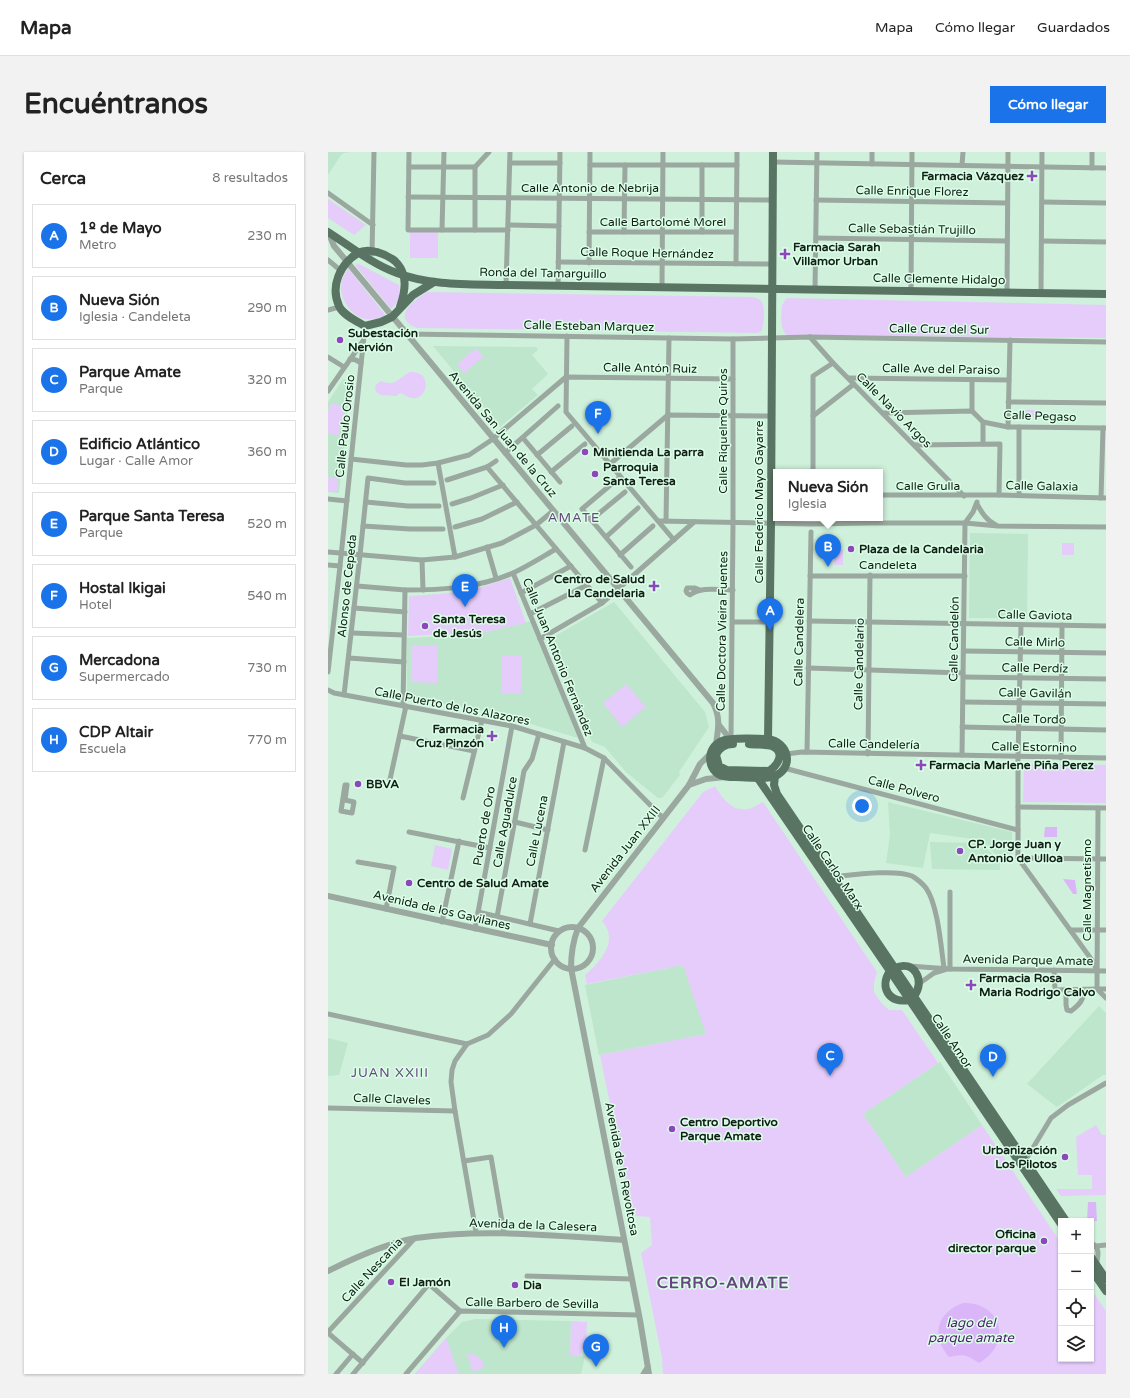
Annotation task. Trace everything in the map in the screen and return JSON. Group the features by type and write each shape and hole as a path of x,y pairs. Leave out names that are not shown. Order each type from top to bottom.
{"main road":[{"name":"Calle Federico Mayo Gayarre","path":"766,739 770,622 773,152"},
{"name":"Ronda del Tamarguillo","path":"328,232 359,253 395,273 434,282 506,285 771,289"},
{"path":"400,307 403,297 404,275 396,262 372,250 359,253 340,270 336,281 336,293 339,306 347,315 365,326 381,322 392,317 400,307 413,296 434,282"},
{"name":"Calle Clemente Hidalgo","path":"771,289 1106,294"},
{"path":"730,739 766,739 779,742 786,754 787,761 784,768 775,776 725,777 715,771 712,766 710,759 711,753 716,744 720,741 730,739"},
{"path":"749,744 770,746 775,748 779,756 779,762 768,771 727,770 719,766 716,755 718,751 726,745 759,743 766,739"},
{"name":"Calle Carlos Marx","path":"775,776 774,785 777,794 895,968"},
{"name":"Calle Carlos Marx","path":"757,777 895,968"},
{"path":"895,968 912,969 916,973 920,983 917,993 912,998 903,1001 897,1000 888,993 885,982 895,968"},
{"name":"Calle Amor","path":"895,968 912,998 1058,1219"},
{"name":"Calle Amor","path":"912,998 1064,1218"},
{"path":"1094,1272 1106,1280"},
{"path":"1094,1273 1106,1291"}],"street":[{"path":"373,261 374,152"},
{"path":"409,152 408,230 475,230 559,226"},
{"path":"442,230 444,152"},
{"path":"475,230 475,167 489,152"},
{"path":"506,285 509,228 510,152"},
{"path":"558,286 560,152"},
{"path":"589,263 590,152"},
{"path":"662,287 663,152"},
{"path":"736,264 737,152"},
{"path":"815,289 817,152"},
{"path":"872,152 872,164"},
{"path":"911,291 912,152"},
{"path":"962,166 963,152"},
{"path":"1007,293 1008,152"},
{"path":"1041,293 1042,152"},
{"path":"1092,152 1092,168"},
{"path":"772,162 1106,168"},
{"path":"510,163 560,163"},
{"path":"590,165 737,165"},
{"path":"624,232 625,165"},
{"path":"702,165 702,232"},
{"path":"409,167 475,167"},
{"path":"328,193 373,225"},
{"name":"Calle Antonio de Nebrija","path":"408,198 772,200"},
{"name":"Calle Enrique Florez","path":"816,200 1008,203"},
{"path":"1042,202 1106,203"},
{"name":"Avenida San Juan de la Cruz","path":"328,232 334,246 392,317 713,703 718,712 719,725"},
{"name":"Calle Bartolomé Morel","path":"590,232 736,232"},
{"name":"Calle Sebastián Trujillo","path":"816,238 1007,240"},
{"path":"1042,241 1106,242"},
{"path":"328,260 340,270"},
{"name":"Calle Roque Hernández","path":"558,262 772,264"},
{"path":"328,310 339,306"},
{"name":"Calle Paulo Orosio","path":"328,672 342,554 365,326"},
{"name":"Calle Esteban Marquez","path":"406,334 734,339 771,337"},
{"path":"567,336 566,412 674,540"},
{"name":"Calle Cruz del Sur","path":"771,337 1106,342"},
{"name":"Calle Navio Argos","path":"810,337 833,363 964,496"},
{"path":"666,522 669,338"},
{"name":"Calle Riquelme Quiros","path":"733,523 734,339"},
{"path":"1008,427 1010,340"},
{"path":"328,391 364,341"},
{"path":"328,357 344,367"},
{"path":"350,359 361,363"},
{"path":"813,469 813,376 833,363"},
{"path":"351,459 406,465 438,463 469,454 493,439 566,377"},
{"name":"Calle Antón Ruiz","path":"566,377 733,379"},
{"name":"Calle Ave del Paraiso","path":"849,378 1009,380"},
{"path":"972,380 972,411 983,422 983,444"},
{"path":"813,416 854,384"},
{"path":"1008,402 1106,403"},
{"path":"505,453 558,406"},
{"path":"883,413 972,411"},
{"path":"610,464 668,415 771,416"},
{"name":"Calle Pegaso","path":"983,422 1008,427 1104,428"},
{"path":"537,455 572,426"},
{"path":"1019,427 1019,496"},
{"path":"1104,428 1104,498"},
{"path":"523,438 560,482"},
{"path":"551,472 585,444"},
{"path":"915,445 1000,444 998,495"},
{"path":"447,480 487,468 496,461"},
{"path":"438,463 455,557"},
{"path":"487,468 602,603"},
{"path":"620,477 582,509 630,567"},
{"name":"Alonso de Cepeda","path":"344,695 368,478 405,483 434,483"},
{"path":"452,504 502,485"},
{"path":"591,520 625,492"},
{"name":"Calle Grulla","path":"883,495 977,496"},
{"name":"Calle Galaxia","path":"977,496 998,495 1104,498"},
{"path":"977,496 977,504 983,515 998,526"},
{"path":"328,499 347,501"},
{"path":"366,502 408,506 439,506"},
{"path":"455,527 482,520 517,502"},
{"path":"965,523 977,504"},
{"path":"606,538 638,508"},
{"path":"328,552 422,560 455,557 502,543 536,525 553,511"},
{"path":"658,521 733,523 811,521 965,523 998,526 1106,527"},
{"path":"540,639 602,603 694,522"},
{"name":"Calle Doctora Vieira Fuentes","path":"730,739 733,622 733,523"},
{"name":"Calle Candelón","path":"962,756 965,523"},
{"path":"363,526 410,529 443,529"},
{"path":"620,555 653,526"},
{"name":"Calle Candelera","path":"807,752 810,532"},
{"path":"487,547 496,578"},
{"path":"357,586 405,590 438,590 476,585 513,573 556,549"},
{"path":"422,560 423,590"},
{"path":"328,565 340,566"},
{"path":"521,593 571,566"},
{"name":"Calle Juan Antonio Fernández","path":"513,573 585,748"},
{"name":"Calle Candelario","path":"868,754 870,575"},
{"name":"Candeleta","path":"810,576 965,576"},
{"path":"530,614 587,585"},
{"path":"389,784 405,706 405,590"},
{"path":"700,590 733,590"},
{"path":"354,608 404,612"},
{"name":"Calle Gaviota","path":"809,621 1106,626"},
{"path":"733,622 770,622"},
{"path":"1021,625 1018,757 1018,858 1071,930 1094,963 1097,971"},
{"path":"1061,758 1060,703 1062,678 1062,625"},
{"path":"352,632 404,635"},
{"name":"Calle Mirlo","path":"964,651 1106,653"},
{"path":"349,658 404,662"},
{"name":"Calle Perdíz","path":"808,668 1020,678 1106,679"},
{"name":"Calle Puerto de los Alazores","path":"328,690 344,695 512,726 585,748 604,758 663,818"},
{"name":"Calle Gavilán","path":"963,702 1106,704"},
{"path":"463,798 482,720"},
{"path":"719,725 730,739"},
{"path":"716,744 719,725"},
{"name":"Puerto de Oro","path":"475,929 512,726"},
{"name":"Calle Tordo","path":"962,727 1106,730"},
{"name":"Calle Aguadulce","path":"497,917 524,771 532,759 539,734"},
{"path":"400,736 474,751"},
{"name":"Calle Lucena","path":"530,924 564,742"},
{"name":"Calle Candelería","path":"786,754 807,752 962,756"},
{"name":"Avenida Juan XXIII","path":"578,928 689,785 700,764 711,753"},
{"name":"Calle Estornino","path":"962,756 1106,758"},
{"path":"585,850 604,758"},
{"name":"Calle Polvero","path":"784,768 1018,830"},
{"path":"689,785 706,779 725,777"},
{"path":"346,785 345,800 354,802 352,813 341,811 346,785"},
{"path":"1018,807 1106,808"},
{"name":"Calle Magnetismo","path":"1097,989 1098,808"},
{"path":"515,822 548,830"},
{"path":"409,832 490,848"},
{"path":"442,922 459,842"},
{"path":"1018,858 1106,859"},
{"path":"358,862 394,868 386,909"},
{"path":"832,876 900,873 913,877 926,887 932,901 937,920 944,968"},
{"path":"950,892 950,969"},
{"name":"Avenida de los Gavilanes","path":"328,896 552,945"},
{"path":"478,912 559,931 571,927 578,928 590,936 593,946 591,956 585,964 571,968 560,964 555,959 552,945 559,931"},
{"name":"Avenida de la Revoltosa","path":"578,928 572,947 571,968 639,1315 649,1374"},
{"path":"1071,930 1106,930"},
{"path":"476,1232 455,1111 451,1082 452,1070 455,1061 467,1044 488,1035 511,1014 555,959"},
{"name":"Avenida Parque Amate","path":"895,968 1106,971"},
{"name":"Avenida Parque Amate","path":"920,983 934,973 950,969"},
{"path":"1054,970 1055,990 1106,989"},
{"path":"1097,989 1106,998"},
{"path":"1066,990 1066,1005 1068,1010 1071,1011 1082,1001 1084,990"},
{"path":"328,1014 467,1044"},
{"path":"1026,1161 1051,1118 1068,1105 1106,1083"},
{"name":"Calle Claveles","path":"328,1108 455,1111"},
{"path":"464,1161 491,1157 504,1233"},
{"name":"Avenida de la Calesera","path":"328,1271 376,1250 415,1238 476,1232 624,1240"},
{"name":"Calle Nescania","path":"329,1335 415,1238"},
{"path":"1094,1267 1098,1252 1096,1246 1106,1245"},
{"path":"1094,1272 1106,1280"},
{"path":"527,1276 632,1279"},
{"path":"353,1374 429,1284 460,1311"},
{"name":"Calle Barbero de Sevilla","path":"406,1374 460,1311 639,1315"},
{"path":"329,1335 363,1363"},
{"path":"336,1374 353,1354"},
{"path":"643,1374 648,1366"}],"shaded area":[{"path":"328,152 352,152 341,155 328,175"},
{"path":"328,199 366,225 354,235 328,218"},
{"path":"410,230 438,230 438,258 410,258"},
{"path":"357,263 399,285 396,304 391,309 356,266"},
{"path":"348,268 386,316 375,319 365,319 359,317 349,309 341,291 342,279"},
{"path":"427,292 753,297 762,302 764,318 761,332 757,333 417,328 409,324 405,319 405,314 411,304"},
{"path":"787,298 1106,305 1106,338 787,335 783,330 781,318 782,306"},
{"path":"433,346 536,347 538,350 532,355 548,374 532,389 538,395 500,427"},
{"path":"476,348 483,357 464,373 457,364"},
{"path":"410,372 419,373 424,377 426,383 422,395 417,398 410,398 402,393 398,394 397,396 381,395 376,392 376,385 381,381 386,383 394,382"},
{"path":"343,379 351,381 339,493 328,492 328,402"},
{"path":"331,403 345,407 338,436 328,433 328,413"},
{"path":"1022,410 1041,410 1042,417 1022,417"},
{"path":"328,477 338,478 337,492 328,491"},
{"path":"970,533 1028,534 1027,618 969,618"},
{"path":"1062,543 1074,543 1074,555 1062,555"},
{"path":"834,550 843,550 843,565 834,565"},
{"path":"510,578 526,623 472,635 442,634 408,636 409,596 472,590"},
{"path":"614,602 705,712 709,727 679,772 680,775 662,798 658,798 626,772 605,747 592,742 548,640"},
{"path":"532,621 578,738 490,712 407,697 407,638 472,635"},
{"path":"411,645 437,646 437,683 411,682"},
{"path":"502,656 521,656 521,693 502,693"},
{"path":"626,684 646,707 622,727 603,703"},
{"path":"1024,764 1106,765 1106,803 1023,802"},
{"path":"715,786 721,796 729,804 743,809 749,809 763,802 877,972 874,983 874,992 882,1004 889,1010 902,1010 938,1063 863,1114 906,1177 982,1125 1058,1239 1058,1362 1094,1362 1094,1293 1106,1311 1106,1374 663,1374 662,1358 641,1253 652,1245 650,1217 633,1216 600,1055 706,1034 683,965 587,984 585,975 604,955 609,942 609,935 602,921 703,792"},
{"path":"888,802 1012,832 1012,861 1002,860 980,840 930,833 923,868 886,863 890,835"},
{"name":"CP. Jorge Juan y Antonio de Ulloa","path":"930,842 980,843 1000,860 1000,870 932,869"},
{"path":"435,845 452,849 448,870 431,866"},
{"path":"683,965 707,1034 599,1055 585,985"},
{"path":"1099,1006 1106,1013 1106,1075 1103,1075 1057,1107 1027,1084"},
{"path":"328,1038 348,1043 339,1075 328,1076"},
{"path":"940,1062 982,1125 906,1177 863,1114"},
{"path":"1096,1125 1102,1135 1106,1135 1106,1195 1061,1196 1056,1189 1092,1189 1092,1175 1078,1175 1076,1137"},
{"path":"476,1319 571,1321 570,1355 585,1356 581,1374 415,1374 462,1322"},
{"path":"571,1321 587,1322 586,1349 581,1349 581,1356 570,1355"},
{"path":"446,1338 459,1374 415,1374"},
{"path":"468,1353 479,1357 480,1360 482,1360 484,1365 483,1368 473,1372 467,1354"}],"water":[{"path":"1045,827 1057,827 1057,837 1044,837"},
{"path":"1063,879 1075,880 1077,894 1073,894"},
{"path":"1088,1202 1096,1202 1097,1221 1094,1221 1094,1218 1087,1218"},
{"name":"lago del parque amate","path":"963,1303 976,1305 987,1309 994,1317 998,1326 999,1335 996,1345 990,1355 979,1363 964,1356 958,1355 949,1357 943,1349 940,1341 938,1333 942,1319 954,1307"}],"place":[{"name":"Farmacia Vázquez","path":"1032,176"},
{"name":"Farmacia Sarah Villamor Urban","path":"785,254"},
{"name":"Subestación Nervión","path":"340,340"},
{"name":"Hostal Ikigai","path":"598,434"},
{"name":"Minitienda La parra","path":"585,452"},
{"name":"Parroquia Santa Teresa","path":"595,474"},
{"name":"Plaza de la Candelaria","path":"851,549"},
{"name":"Nueva Sión","path":"828,567"},
{"name":"Centro de Salud La Candelaria","path":"654,586"},
{"name":"Parque Santa Teresa","path":"465,607"},
{"name":"Santa Teresa de Jesús","path":"425,626"},
{"name":"1º de Mayo","path":"770,631"},
{"name":"Farmacia Cruz Pinzón","path":"492,736"},
{"name":"Farmacia Marlene Piña Perez","path":"921,765"},
{"name":"BBVA","path":"358,784"},
{"name":"CP. Jorge Juan y Antonio de Ulloa","path":"960,851"},
{"name":"Centro de Salud Amate","path":"409,883"},
{"name":"Farmacia Rosa Maria Rodrigo Calvo","path":"971,985"},
{"name":"Parque Amate","path":"830,1076"},
{"name":"Edificio Atlántico","path":"993,1077"},
{"name":"Centro Deportivo Parque Amate","path":"672,1129"},
{"name":"Urbanización Los Pilotos","path":"1065,1157"},
{"name":"Oficina director parque","path":"1044,1241"},
{"name":"El Jamón","path":"391,1282"},
{"name":"Dia","path":"515,1285"},
{"name":"CDP Altair","path":"504,1348"},
{"name":"Mercadona","path":"596,1367"}],"district":[{"name":"AMATE","path":"574,517"},
{"name":"JUAN XXIII","path":"390,1072"},
{"name":"CERRO-AMATE","path":"723,1282"}]}
